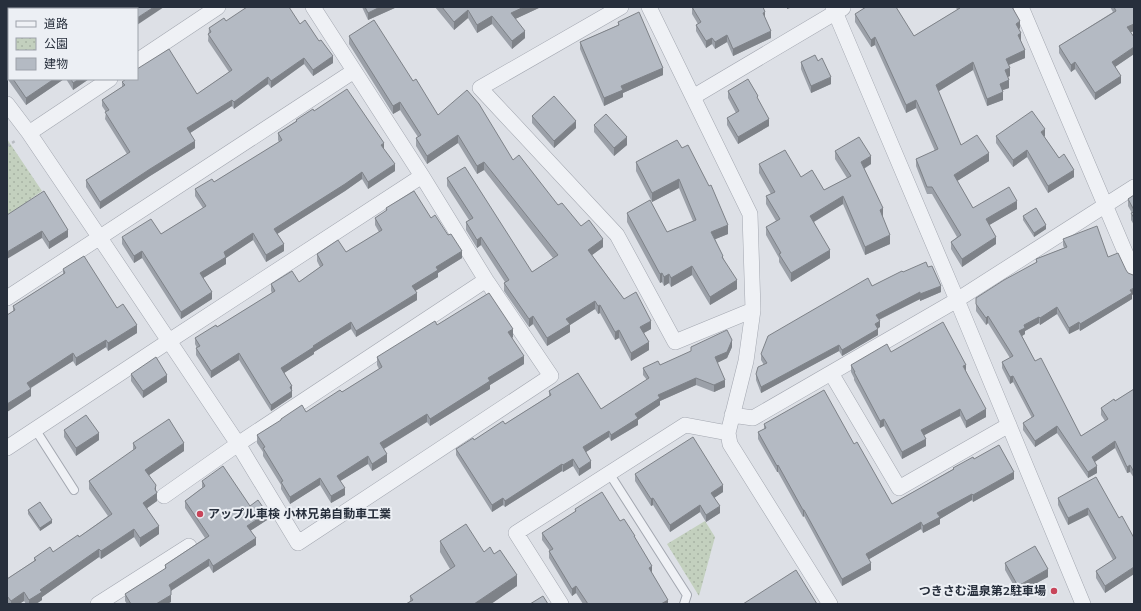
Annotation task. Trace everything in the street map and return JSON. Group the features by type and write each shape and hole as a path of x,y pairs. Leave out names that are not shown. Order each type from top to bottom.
{"street":[{"path":"138,60 218,7"},
{"path":"7,104 29,133 238,444 298,544 551,376 486,280 422,176 313,7"},
{"path":"621,7 480,88 617,236 675,342 753,310"},
{"path":"649,7 750,214 753,310 746,361 728,433 730,444 830,604"},
{"path":"1021,7 1134,273"},
{"path":"693,97 837,9 1083,604"},
{"path":"7,298 354,71"},
{"path":"29,133 108,80"},
{"path":"7,448 422,176"},
{"path":"732,415 753,418 957,300 1134,187"},
{"path":"164,496 238,444 486,280"},
{"path":"831,373 899,488 1009,425"},
{"path":"561,604 516,532 685,425 728,433"},
{"path":"98,604 189,546"}],"lane":[{"path":"35,429 74,490"},
{"path":"609,473 687,595 684,604"}],"green space":[{"path":"7,139 42,191 7,216"},
{"path":"705,521 715,537 699,596 667,544"}],"building":[{"path":"27,7 154,7 138,17 138,8"},
{"path":"247,7 289,7 300,24 305,20 319,41 321,40 333,56 313,70 304,58 271,81 268,77 234,102 232,100 187,128 195,141 100,202 86,180 130,152 105,112 109,110 102,100 125,85 122,82 125,80 138,80 138,68 169,49 197,94 232,70 208,34 211,32 209,28 224,18 226,21"},
{"path":"365,7 380,7 368,13"},
{"path":"442,7 524,7 511,13 525,31 512,41 492,16 477,25 468,10 454,22"},
{"path":"692,7 763,7 765,12 763,13 771,31 733,49 727,35 715,42 712,38 706,41 696,25 701,22"},
{"path":"866,7 896,7 914,36 960,8 959,7 1012,7 1020,21 1016,24 1021,33 1018,35 1025,50 1006,59 1010,68 1005,70 1009,80 1000,84 1003,92 987,99 973,62 936,85 961,145 977,135 989,153 954,175 973,208 1009,187 1017,201 986,219 996,237 962,259 951,242 961,235 932,187 927,187 916,159 938,149 916,100 906,105 875,37 871,40 855,14"},
{"path":"1114,7 1134,7 1134,24 1127,27 1134,37 1134,47 1112,62 1121,76 1095,93 1075,62 1071,65 1059,46 1116,11"},
{"path":"639,12 663,68 621,86 623,90 604,98 580,42 619,25 618,22"},
{"path":"374,20 413,81 416,79 438,115 467,90 479,104 513,160 519,155 558,205 562,203 581,226 589,220 603,239 588,250 624,299 636,292 651,321 640,327 649,342 631,353 619,330 615,332 600,305 598,306 595,301 566,319 570,324 547,338 533,316 529,319 504,283 509,280 481,237 477,240 466,222 473,218 447,178 465,167 532,272 558,255 484,162 477,166 458,135 427,156 416,138 421,135 400,102 393,106 349,36"},
{"path":"8,22 8,70 7,68"},
{"path":"815,55 818,61 822,58 831,77 811,86 801,62"},
{"path":"748,79 769,119 738,137 727,118 739,111 728,91"},
{"path":"14,80 53,80 26,98"},
{"path":"347,89 384,143 381,145 395,164 368,182 362,172 274,229 284,244 266,255 253,233 224,252 226,257 200,273 212,292 181,312 142,251 134,256 122,237 151,219 161,234 206,206 195,189 212,179 214,182 282,140 278,133 313,109 314,111"},
{"path":"554,96 576,121 554,141 532,116"},
{"path":"1032,111 1045,129 1041,132 1059,158 1064,154 1074,170 1048,186 1027,150 1013,160 996,136"},
{"path":"606,114 627,137 614,148 594,125"},
{"path":"859,137 871,156 861,162 883,208 880,210 890,235 865,247 843,196 810,216 830,250 791,273 779,254 781,253 766,227 780,219 766,196 775,192 759,164 785,150 801,177 812,170 824,190 851,176 835,151"},
{"path":"677,140 682,148 688,145 709,186 711,185 728,225 711,232 723,256 722,257 737,280 710,297 692,266 671,278 669,274 664,277 662,273 660,274 627,213 650,200 667,232 696,220 679,179 652,193 636,162"},
{"path":"44,191 68,230 49,242 42,231 7,252 7,215"},
{"path":"414,191 431,218 435,215 448,235 451,234 462,251 436,267 438,270 412,286 417,293 356,331 351,322 281,368 292,386 290,387 292,391 271,405 239,353 211,371 196,348 200,346 195,338 216,325 217,327 275,291 271,284 292,271 299,282 323,265 317,254 338,240 346,252 382,230 375,218 387,210 386,208"},
{"path":"1134,195 1134,210 1128,199"},
{"path":"1036,208 1046,225 1034,233 1023,216"},
{"path":"1097,226 1108,257 1118,253 1128,273 1134,275 1134,288 1130,290 1132,293 1080,324 1079,322 1069,328 1057,307 1040,318 1039,317 1024,325 1025,328 1019,331 1035,361 1041,358 1081,436 1108,419 1101,408 1114,399 1115,401 1134,389 1134,472 1130,465 1127,467 1115,441 1092,457 1097,466 1088,472 1057,426 1035,441 1023,423 1034,416 1013,376 1010,377 1002,362 1013,356 988,316 986,318 976,304 976,298 1004,280 1037,262 1036,259 1067,247 1063,239"},
{"path":"84,256 117,308 123,304 137,325 108,343 106,340 76,358 73,353 27,383 31,389 7,404 7,315 15,310 13,306 65,273 63,269"},
{"path":"926,262 928,267 932,266 941,286 920,294 920,292 876,315 880,321 875,324 878,329 842,350 839,345 761,387 756,374 758,367 767,363 761,354 768,336 868,278 872,286 902,271 903,272"},
{"path":"489,293 513,329 508,332 524,356 488,378 490,381 430,419 427,414 380,443 387,454 372,464 368,456 337,476 345,488 331,496 320,478 290,497 281,482 283,481 263,448 265,447 257,435 302,405 306,412 340,390 342,392 382,367 377,357 435,321 437,325"},
{"path":"943,322 966,365 963,366 986,409 966,421 960,409 921,430 926,439 902,452 884,419 880,421 851,365 887,344 891,352"},
{"path":"727,330 732,340 727,352 715,357 725,380 714,385 696,378 658,395 660,398 635,414 638,418 611,435 609,431 583,447 591,461 579,469 573,459 563,465 562,464 505,501 503,498 492,505 456,449 473,438 474,440 503,421 505,424 551,395 549,391 578,373 601,409 649,378 643,368 658,361 660,365 691,351 691,347"},
{"path":"156,357 167,375 143,391 131,374"},
{"path":"824,390 854,444 857,442 892,504 954,469 953,468 973,457 974,459 999,445 1014,472 937,513 940,517 923,526 921,522 866,554 871,563 842,579 804,510 758,432 766,428 764,424"},
{"path":"86,415 99,433 76,448 64,430"},
{"path":"169,419 184,443 145,470 156,485 155,489 157,493 143,503 159,526 140,538 134,529 101,551 99,549 40,590 42,592 29,600 24,592 11,601 7,596 7,579 36,560 34,558 50,547 53,552 78,535 79,537 112,514 89,481 136,448 133,443"},
{"path":"693,437 723,485 711,493 720,506 706,515 700,505 670,525 653,498 651,499 635,474"},
{"path":"223,466 250,506 258,500 267,513 247,526 256,538 213,566 209,559 169,585 171,595 156,604 131,604 125,594 166,568 165,565 209,536 185,501 205,486 202,481"},
{"path":"1096,477 1119,518 1122,516 1134,538 1134,567 1105,586 1096,571 1116,558 1088,508 1068,518 1058,498"},
{"path":"602,492 620,521 624,519 652,566 649,568 668,600 661,604 588,604 576,586 572,589 549,551 553,549 542,533"},
{"path":"40,502 52,520 40,528 28,510"},
{"path":"466,524 484,552 490,547 494,554 500,550 517,575 474,604 406,604 413,600 410,596 455,566 440,541"},
{"path":"1035,546 1048,569 1018,586 1005,563"},
{"path":"796,570 817,604 743,604"},
{"path":"543,596 548,604 530,604"}],"place":[{"name":"アップル車検 小林兄弟自動車工業","path":"200,514"},
{"name":"つきさむ温泉第2駐車場","path":"1054,591"}]}
